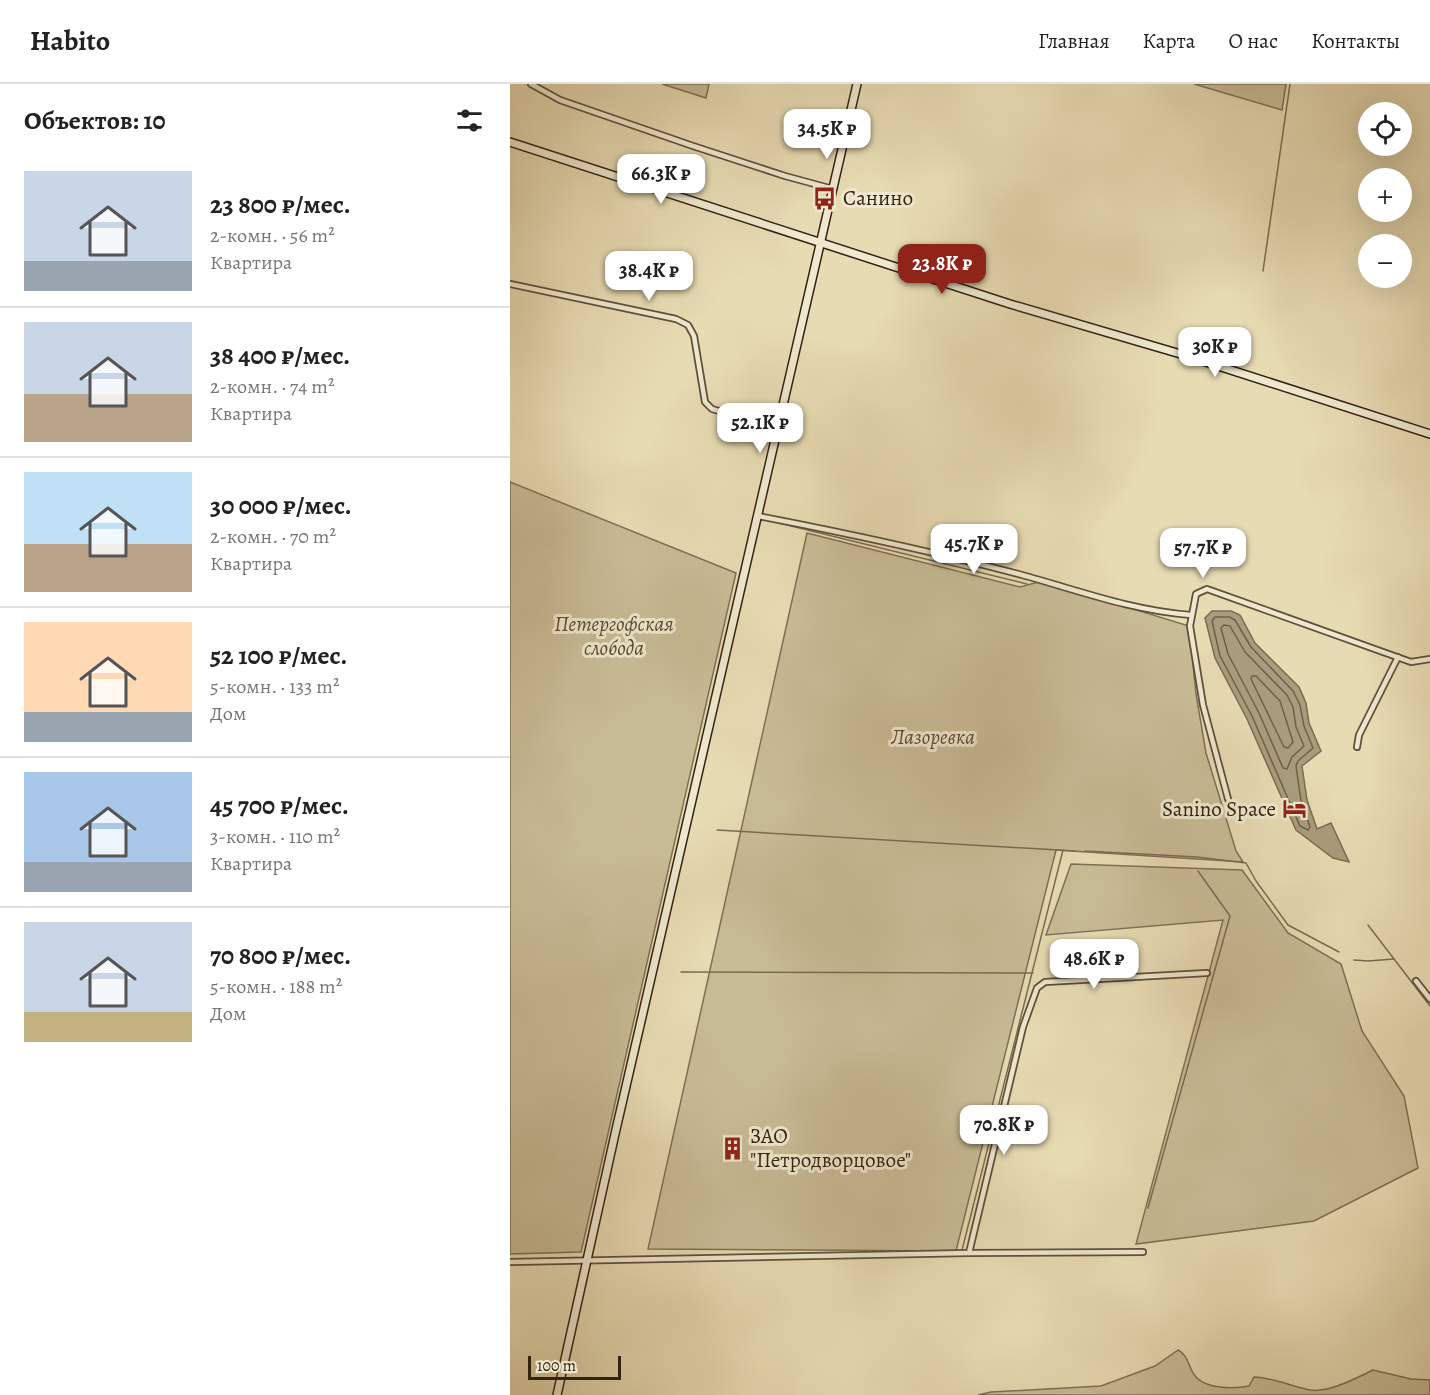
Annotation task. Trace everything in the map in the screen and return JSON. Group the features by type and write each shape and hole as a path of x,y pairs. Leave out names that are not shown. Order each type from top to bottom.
{"street":[{"path":"531,84 560,100 693,147 833,189"},
{"path":"558,1395 587,1259 857,84"},
{"path":"510,142 1010,304 1184,355 1430,434"},
{"path":"510,284 676,319 688,325 694,336 705,402 712,409 779,429"},
{"path":"758,516 893,543 1020,574 1161,613 1191,615"},
{"path":"1228,799 1203,705 1190,626 1196,594 1207,589 1411,662 1430,659"},
{"path":"1357,747 1359,735 1398,657"},
{"path":"969,1253 1016,1054 1037,988 1045,982 1207,973"},
{"path":"1416,981 1430,999"},
{"path":"510,1262 1143,1252"}],"green space":[{"path":"662,84 709,84 706,98"},
{"path":"1194,84 1286,84 1282,110"},
{"name":"Петергофская слобода","path":"510,482 736,573 581,1252 510,1254"},
{"name":"Лазоревка","path":"807,533 1020,587 1042,581 1189,626 1196,694 1206,753 1236,851 1243,862 1056,850 956,1251 648,1249"},
{"path":"1071,864 1242,870 1288,933 1341,964 1362,1031 1404,1096 1418,1168 1314,1221 1136,1244 1223,920 1046,935"},
{"path":"1178,1350 1185,1356 1197,1378 1214,1386 1236,1388 1249,1386 1254,1377 1317,1390 1342,1384 1373,1370 1411,1379 1430,1380 1430,1395 978,1395 991,1392 1101,1386 1155,1366"}],"water":[{"path":"1212,611 1231,611 1240,615 1255,643 1299,687 1306,703 1309,723 1321,751 1302,766 1307,800 1317,829 1331,823 1349,862 1333,858 1296,830 1247,719 1215,658 1205,618"}],"waterway":[{"path":"1263,271 1290,84"},
{"path":"771,521 1027,584"},
{"path":"717,830 1075,851"},
{"path":"962,1250 1063,850"},
{"path":"1085,851 1197,857 1246,863 1256,881 1288,925 1339,952"},
{"path":"1148,1208 1230,916 1198,871"},
{"path":"1368,925 1430,1006"},
{"path":"1354,960 1394,959"},
{"path":"681,972 1033,973"}],"place":[{"name":"Санино","path":"825,198"},
{"name":"Sanino Space","path":"1294,809"},
{"name":"ЗАО \"Петродворцовое\"","path":"732,1148"}]}
